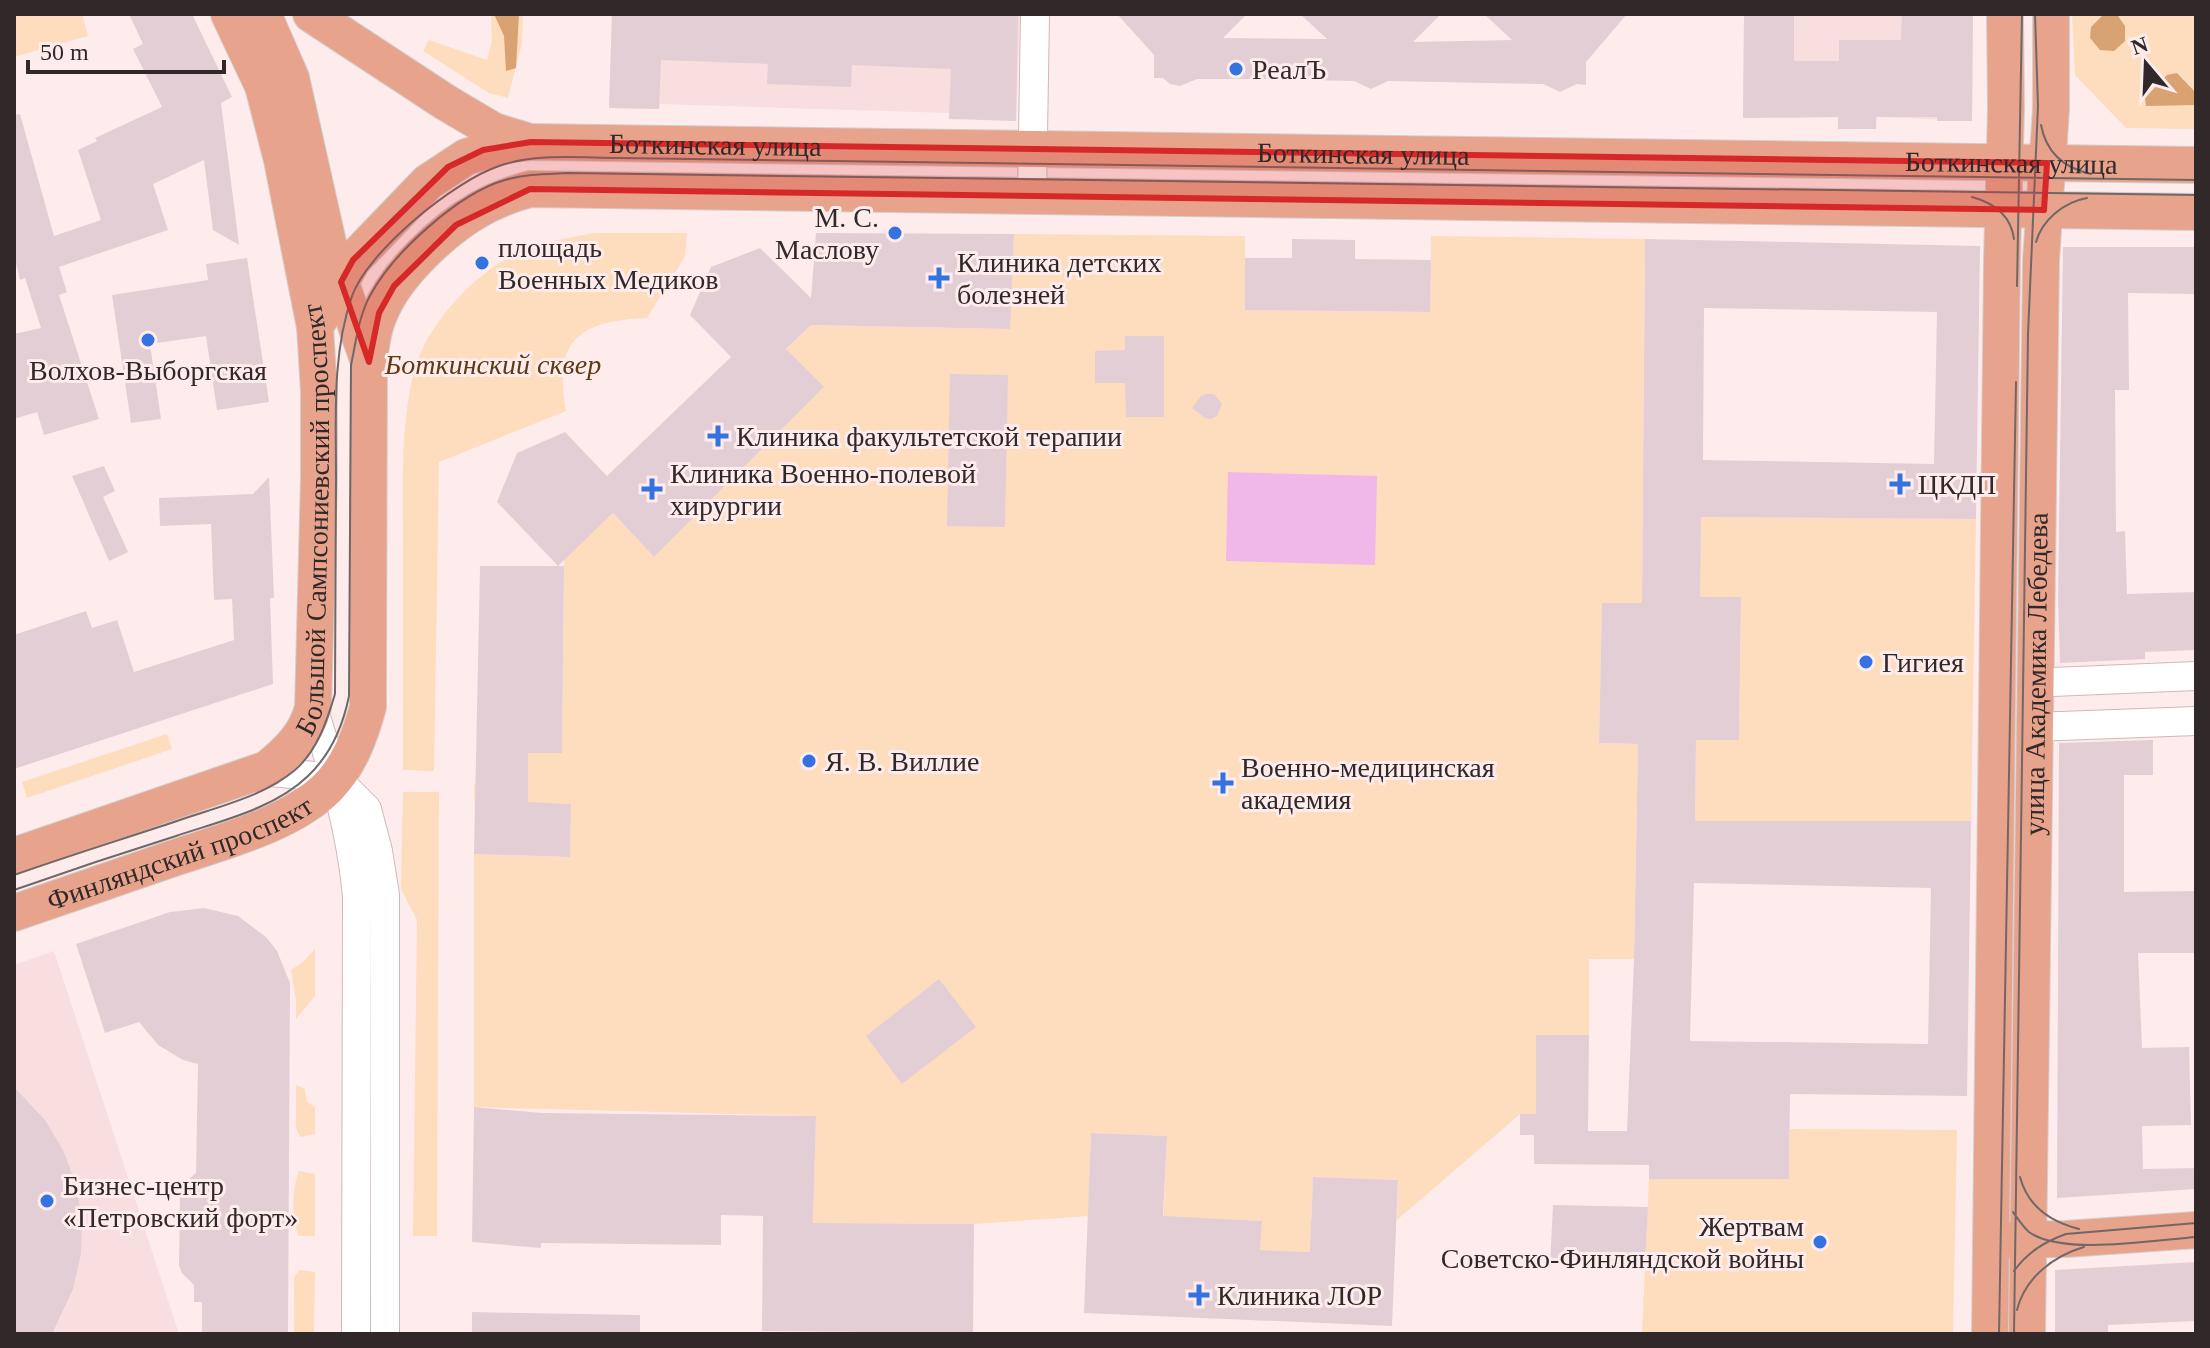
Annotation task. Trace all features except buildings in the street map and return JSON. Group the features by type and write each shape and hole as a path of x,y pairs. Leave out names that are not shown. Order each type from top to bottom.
{"main road":[{"name":"Большой Сампсониевский проспект","path":"229,14 263,86 302,254 315,327 319,449 313,708 309,722 293,746"},
{"name":"Большой Сампсониевский проспект","path":"263,14 291,78 331,256 369,362 368,707 360,733 336,778"},
{"path":"311,14 494,131 531,142"},
{"name":"улица Академика Лебедева","path":"1990,1334 2005,14"},
{"name":"улица Академика Лебедева","path":"2027,1334 2043,727 2041,260 2051,109 2051,14"},
{"path":"315,327 353,260 428,182 448,167 483,150 531,142"},
{"name":"Боткинская улица","path":"531,142 2196,165"},
{"name":"Боткинская улица","path":"394,286 448,232 477,210 502,197 530,189 2196,212"},
{"path":"302,254 341,282 394,286 379,313 369,362"},
{"name":"Финляндский проспект","path":"14,856 138,816 267,769 293,746"},
{"name":"Финляндский проспект","path":"14,913 237,837 297,810 324,791 336,778"},
{"path":"1991,1240 2196,1230"}],"street":[{"path":"1032,195 1035,14"},
{"path":"2052,682 2196,676"},
{"path":"313,708 336,778 353,853 357,896 356,1334"},
{"path":"2043,727 2196,721"},
{"path":"260,771 336,778 367,809 378,851 385,895 385,1334"}],"highlighted area":[{"path":"531,142 2047,163 2044,210 530,189 456,225 394,286 379,313 369,362 341,282 353,260 448,167 483,150"}],"shaded area":[{"path":"494,14 519,14 516,68 506,71 504,36"},
{"path":"612,14 1020,14 1016,121 949,113 660,104 659,109 609,108"},
{"path":"1744,14 1973,14 1972,121 1877,117 1876,129 1838,129 1838,117 1743,118"},
{"path":"2102,16 2118,16 2125,26 2125,41 2114,51 2100,50 2090,38 2091,27"},
{"path":"2177,73 2196,93 2196,105 2146,106 2145,98 2167,75"},
{"path":"1228,472 1377,476 1375,565 1226,561"},
{"path":"54,951 179,1334 14,1334 14,965"}],"green space":[{"path":"14,14 82,14 88,36 14,57"},
{"path":"491,14 523,14 522,43 508,98 489,93 423,51 429,40 487,60 492,40"},
{"path":"2072,14 2196,14 2196,129 2126,128 2075,75"},
{"name":"Боткинский сквер","path":"595,233 687,233 685,257 647,318 604,324 576,339 568,351 564,367 566,411 439,462 434,771 403,770 403,465 408,401 417,361 449,308 495,265 531,247"},
{"name":"Военно-медицинская академия","path":"1014,234 1245,236 1245,310 1430,312 1431,236 1645,239 1642,603 1602,603 1599,743 1638,744 1634,959 1589,959 1589,1035 1536,1035 1536,1114 1520,1114 1397,1220 1398,1180 1313,1177 1311,1220 1331,1253 1260,1250 1261,1221 1196,1218 1162,1251 1167,1136 1091,1133 1088,1216 974,1224 813,1223 816,1116 474,1107 474,854 570,857 571,804 513,802 475,819 474,784 527,786 528,753 562,752 564,559 613,513 654,557 823,388 764,371 811,325 1009,329"},
{"path":"1701,517 1976,519 1971,821 1695,821 1696,740 1739,740 1741,598 1699,597"},
{"path":"167,734 172,749 27,798 22,782"},
{"path":"403,792 439,792 437,1236 413,1236 417,920 401,889"},
{"path":"315,949 315,996 296,1019 291,970"},
{"path":"296,1085 305,1089 307,1102 315,1107 315,1134 300,1137 296,1128"},
{"path":"1790,1129 1957,1130 1953,1334 1642,1334 1649,1179 1789,1179"},
{"path":"299,1171 315,1174 315,1236 299,1236 296,1230 293,1204"},
{"path":"299,1270 315,1272 314,1334 294,1334 294,1278"}],"tram line":[{"path":"2017,286 2022,14"},
{"path":"2014,1334 2028,334 2038,106 2035,14"},
{"path":"2041,125 2047,143 2058,157 2072,168 2091,174"},
{"path":"14,875 254,794 295,770 309,754 325,725 335,694 336,385 341,340 352,296 375,259 415,220 459,186 499,166 528,159 574,157 2196,180"},
{"path":"14,890 263,806 308,776 323,758 339,729 349,696 351,365 361,319 381,278 411,243 468,197 505,180 567,173 2196,195"},
{"path":"1972,197 2000,212 2009,224 2014,239"},
{"path":"2036,242 2043,226 2055,213 2070,203 2087,198"},
{"path":"1999,1334 2016,382"},
{"path":"2020,1177 2029,1197 2042,1212 2079,1229"},
{"path":"2013,1212 2029,1232 2063,1243 2110,1245 2196,1237"},
{"path":"2014,1271 2037,1248 2066,1234 2196,1223"},
{"path":"2017,1310 2026,1288 2042,1270 2051,1262 2084,1247"}],"place":[{"name":"РеалЪ","path":"1236,69"},
{"name":"М. С. Маслову","path":"895,233"},
{"name":"площадь Военных Медиков","path":"482,263"},
{"name":"Клиника детских болезней","path":"939,278"},
{"name":"Волхов-Выборгская","path":"148,340"},
{"name":"Клиника факультетской терапии","path":"718,436"},
{"name":"ЦКДП","path":"1900,484"},
{"name":"Клиника Военно-полевой хирургии","path":"652,489"},
{"name":"Гигиея","path":"1866,662"},
{"name":"Я. В. Виллие","path":"809,761"},
{"name":"Военно-медицинская академия","path":"1223,783"},
{"name":"Бизнес-центр «Петровский форт»","path":"47,1201"},
{"name":"Жертвам Советско-Финляндской войны","path":"1820,1242"},
{"name":"Клиника ЛОР","path":"1199,1295"}]}
